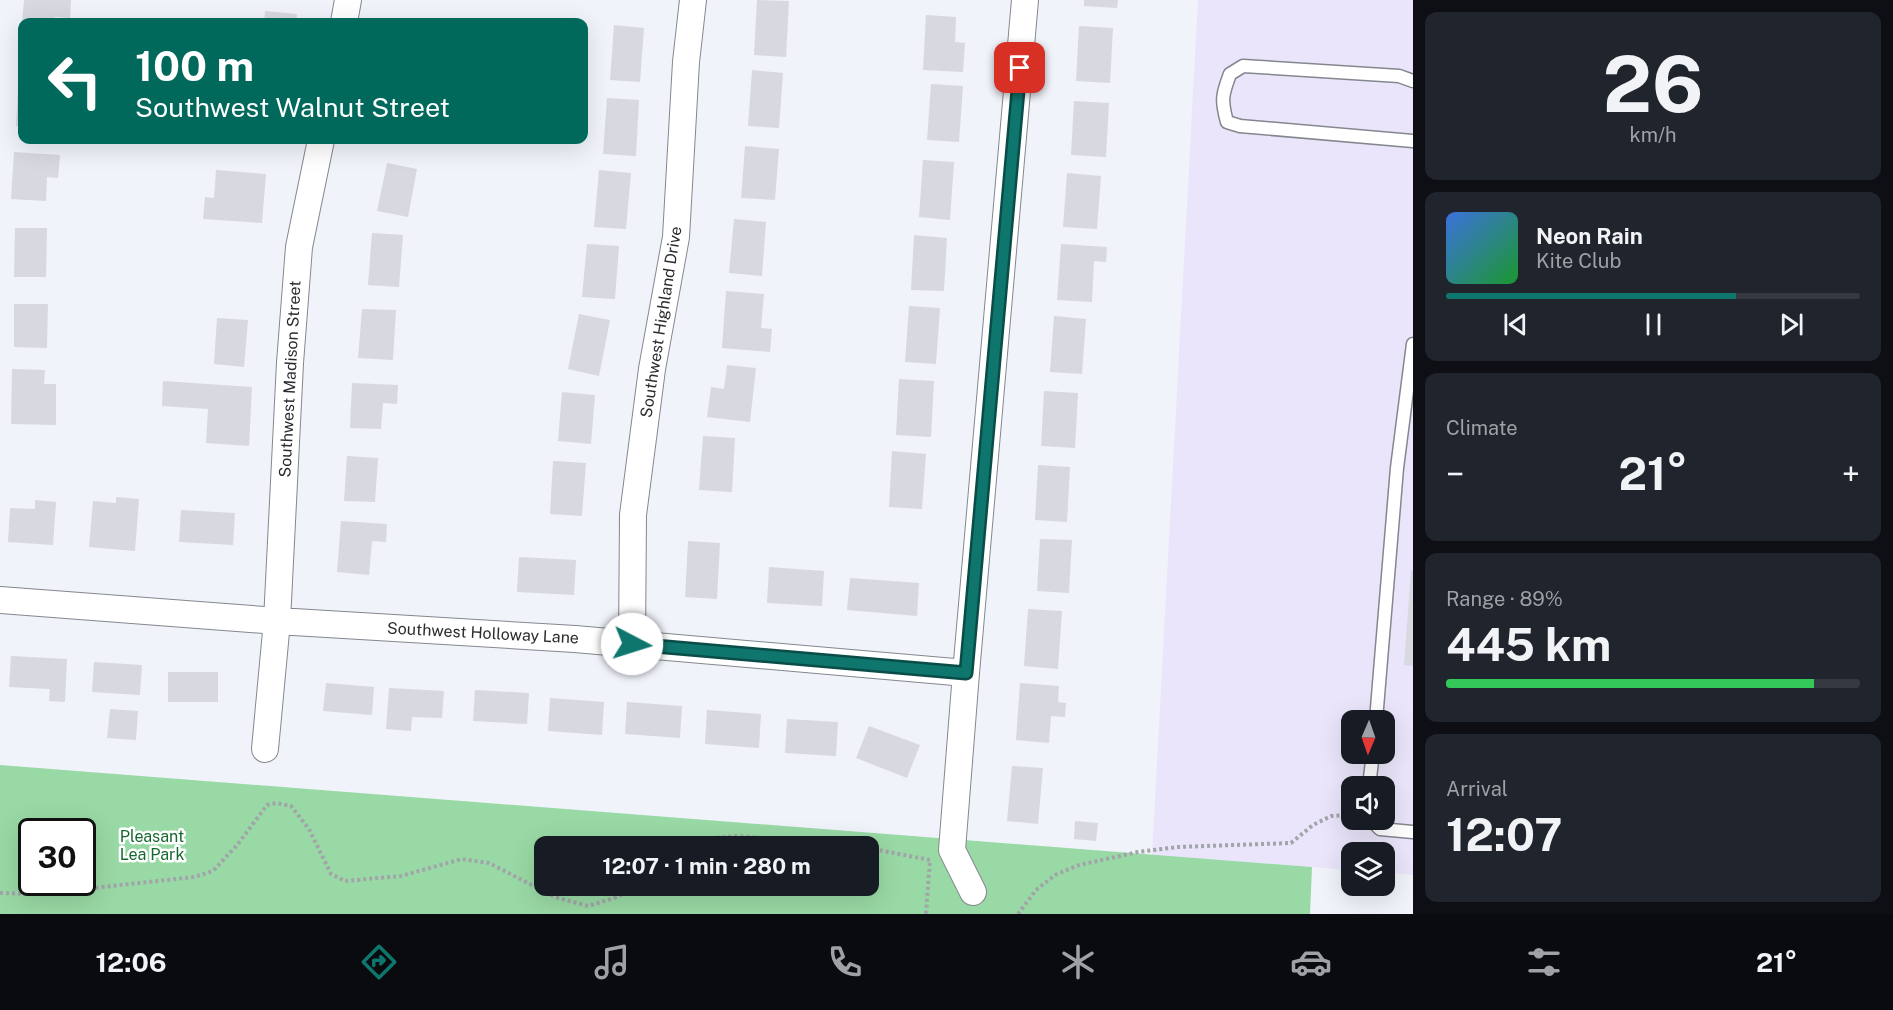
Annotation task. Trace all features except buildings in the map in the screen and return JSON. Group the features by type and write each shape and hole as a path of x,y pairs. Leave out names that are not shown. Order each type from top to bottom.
{"street":[{"path":"345,18 348,0"},
{"name":"Southwest Highland Drive","path":"632,644 633,515 652,369 676,237 686,62 693,0"},
{"path":"974,892 952,850 1025,0"},
{"name":"Southwest Madison Street","path":"265,749 277,621 290,363 299,247 320,144"},
{"name":"Southwest Holloway Lane","path":"0,600 277,621 575,639 966,673"}],"lane":[{"path":"1413,81 1399,76 1243,66 1230,74 1223,92 1223,106 1227,122 1240,126 1413,141"},
{"path":"1377,710 1397,468 1413,344"},
{"path":"1391,830 1413,832"}],"path":[{"path":"0,893 38,894 194,877 213,871 238,844 267,805 276,803 291,806 309,829 331,874 345,880 401,876 462,859 489,863 534,886"},
{"path":"1018,914 1036,890 1054,875 1079,865 1138,852 1178,847 1291,843 1313,825 1331,816 1341,816"},
{"path":"879,850 930,860 926,914"},
{"path":"553,896 588,906 618,896"}],"shaded area":[{"path":"1198,0 1413,0 1413,875 1395,874 1395,842 1341,842 1341,869 1152,855"}],"green space":[{"name":"Pleasant Lea Park","path":"0,765 1312,867 1310,914 0,914"}],"route":[{"path":"632,644 966,673 1020,68"}]}
